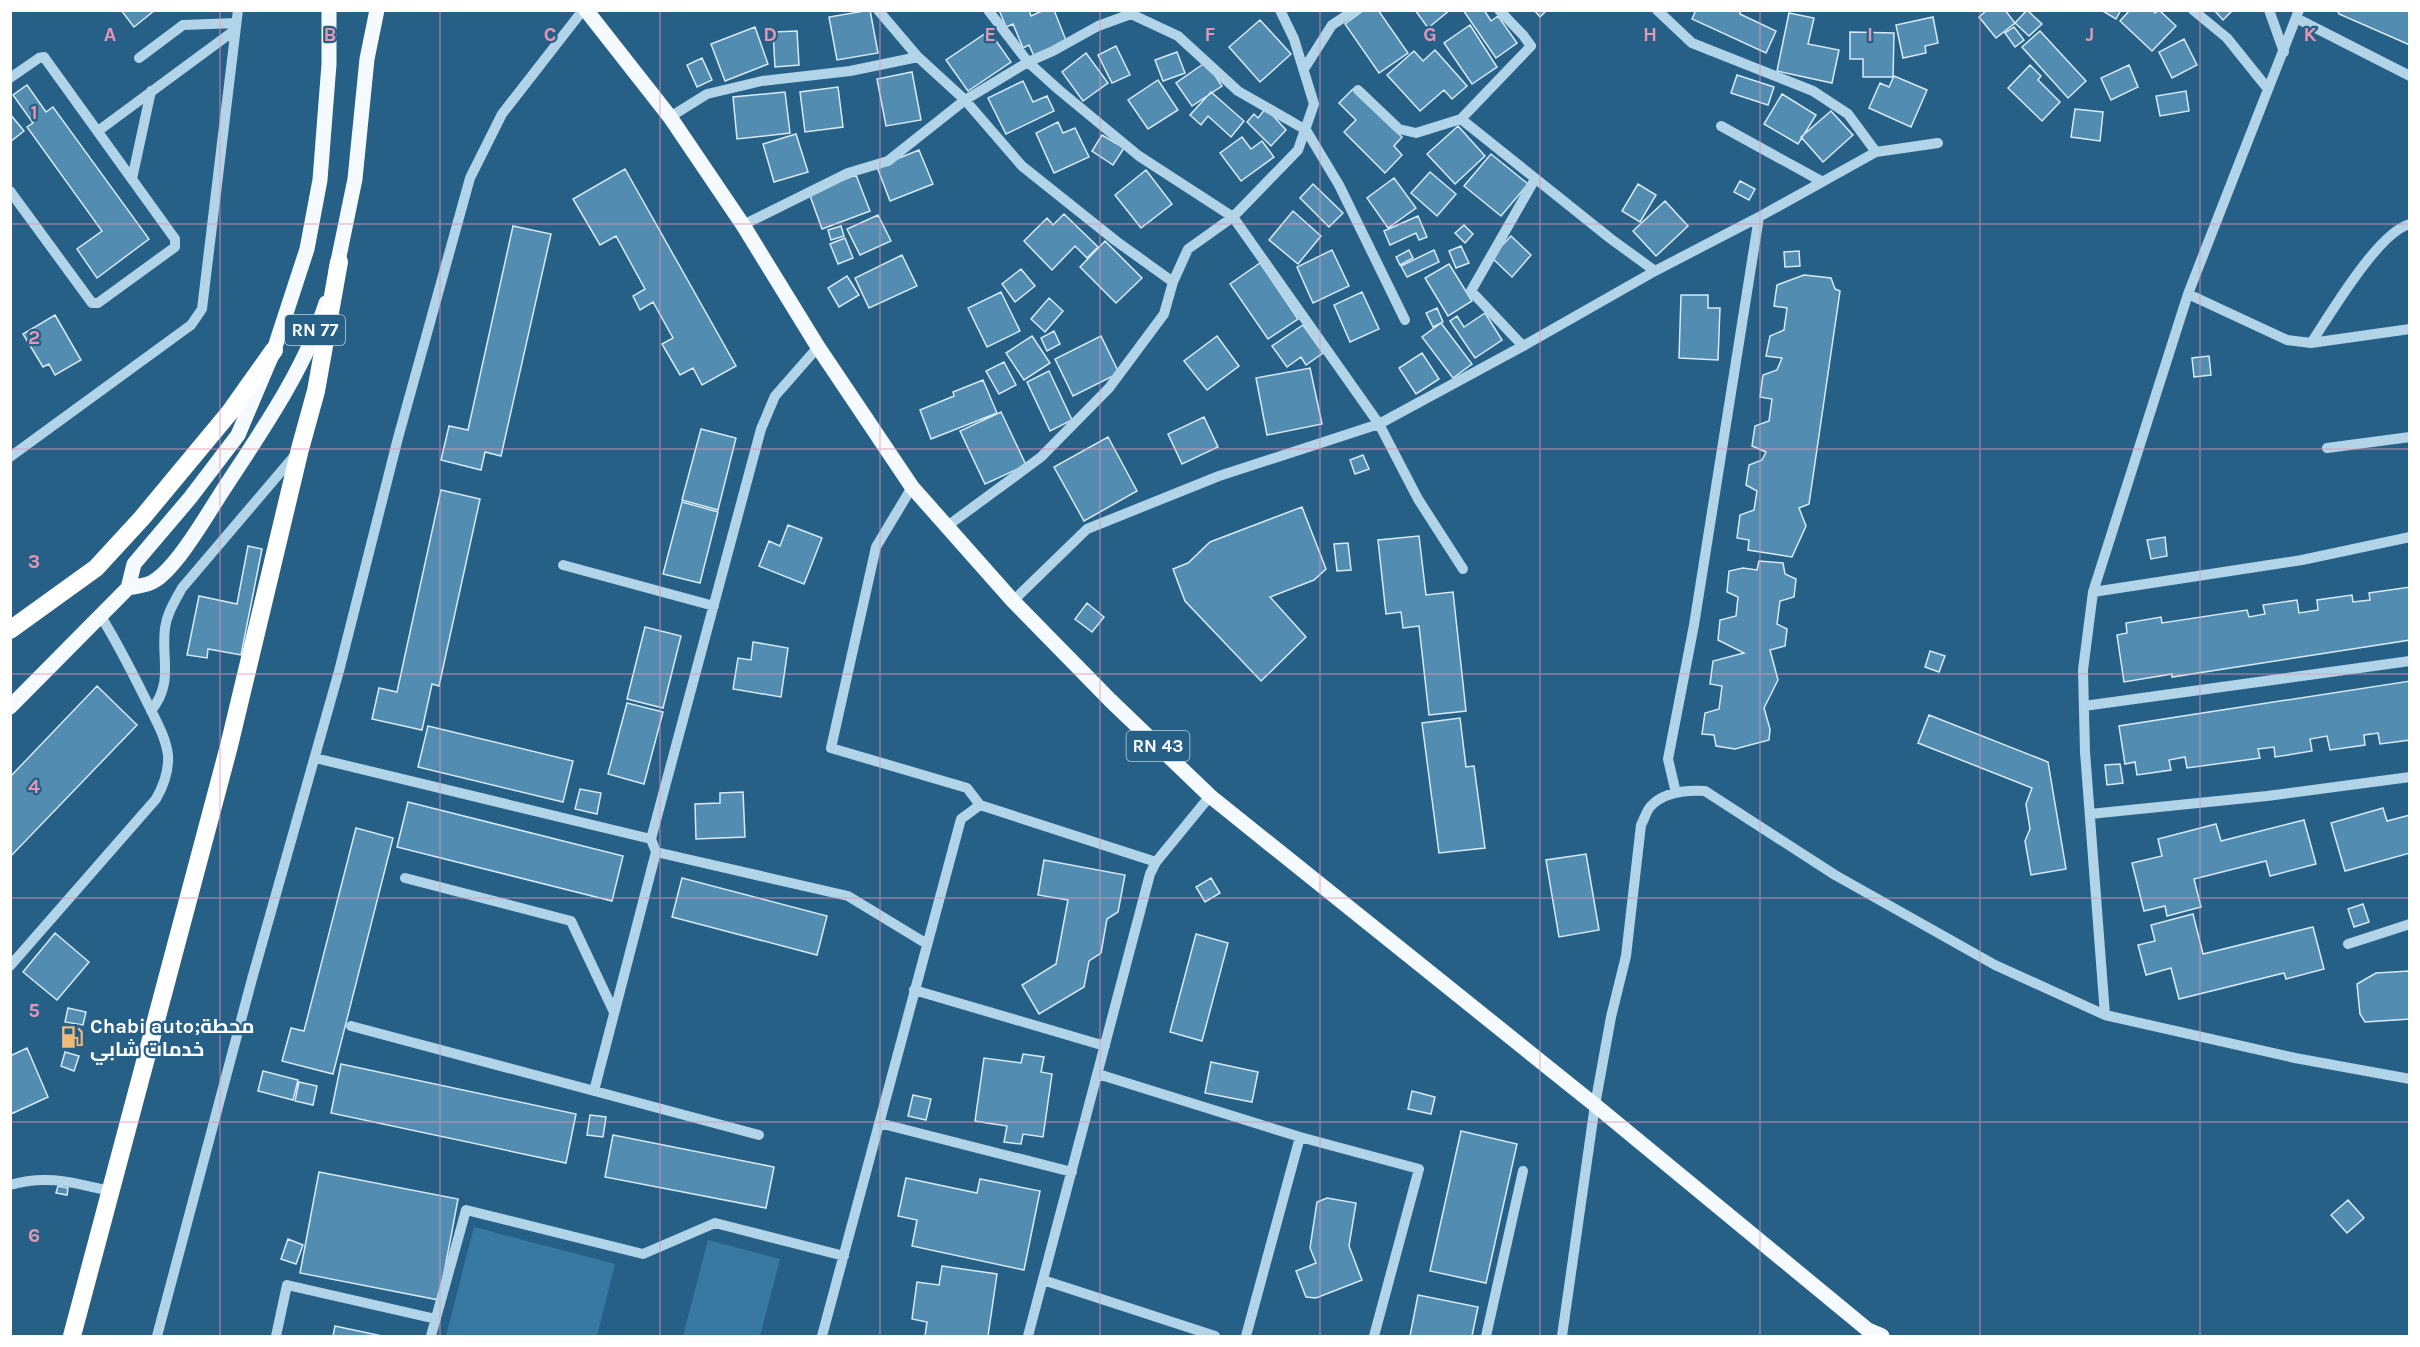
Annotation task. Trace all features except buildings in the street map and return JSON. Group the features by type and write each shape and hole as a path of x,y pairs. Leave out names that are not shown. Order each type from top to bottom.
{"highway":[{"path":"72,1336 230,746 300,449 316,391 339,262"},
{"path":"10,630 96,568 142,518 230,412 274,350"}],"main road":[{"name":"RN 77","path":"128,588 134,564 190,498 238,435 274,350 308,249 320,180 328,74 329,10"},
{"name":"RN 77","path":"10,707 128,588 153,582 170,567 194,536 255,443 303,359 322,314 339,262 354,179 367,58 377,10"},
{"name":"RN 43","path":"584,10 670,117 743,225 818,347 912,487 1012,601 1209,796 1595,1105 1868,1330 1882,1336"}],"street":[{"path":"10,457 191,325 202,309 238,10"},
{"path":"158,1336 252,979 339,671 404,415 470,178 502,114 584,10"},
{"path":"878,10 918,57 965,100 1022,166 1116,241 1173,282"},
{"path":"988,10 1028,62 1139,156 1233,217 1379,424 1418,499 1463,569"},
{"path":"946,527 1041,458 1109,388 1164,314 1173,282 1188,249 1233,217 1298,150 1314,104 1294,39 1280,10"},
{"path":"1304,69 1332,25 1355,10"},
{"path":"1358,90 1398,129 1416,132 1461,119 1531,46 1499,10"},
{"path":"1657,10 1692,43 1813,91 1848,114 1876,152"},
{"path":"2193,10 2227,38 2268,89"},
{"path":"2268,10 2284,52"},
{"path":"743,225 848,173 888,160 965,100 1028,62 1098,26 1131,14 1178,36 1238,91 1306,130 1339,185 1405,320"},
{"path":"2105,1015 2090,814 2083,670 2093,592 2188,294 2298,14 2409,76"},
{"path":"139,58 183,25 236,26"},
{"path":"98,131 236,26"},
{"path":"10,78 44,57 175,239 175,247 98,303 92,303 10,191"},
{"path":"670,117 707,94 762,81 850,71 918,57"},
{"path":"132,179 152,91"},
{"path":"1461,119 1655,271"},
{"path":"1721,126 1821,181"},
{"path":"1012,601 1087,529 1219,476 1379,424 1876,152 1938,143"},
{"path":"1523,346 1471,291 1535,179"},
{"path":"1676,793 1668,759 1696,613 1759,217"},
{"path":"2311,344 2388,235 2403,225 2409,224"},
{"path":"2188,294 2287,340 2311,344 2409,329"},
{"path":"594,1091 656,852 651,839 760,429 775,396 818,347"},
{"path":"2327,448 2409,437"},
{"path":"151,711 164,690 165,628 182,588 300,449"},
{"path":"912,487 876,548 831,748 967,788 980,805 1156,862"},
{"path":"2093,592 2302,560 2409,537"},
{"path":"562,565 714,606"},
{"path":"10,966 156,799 165,778 168,756 165,741 119,644 100,615"},
{"path":"2084,706 2409,661"},
{"path":"315,758 651,839"},
{"path":"2090,814 2267,796 2409,777"},
{"path":"1562,1336 1595,1105 1611,1017 1626,956 1641,825 1650,807 1676,793 1690,790 1705,791 1835,874 1975,954 2105,1015 2295,1058 2409,1079"},
{"path":"1028,1336 1150,874 1156,862 1209,796"},
{"path":"822,1336 961,819 980,805"},
{"path":"656,852 848,896 927,944"},
{"path":"405,878 571,921 614,1012"},
{"path":"2348,944 2409,924"},
{"path":"914,990 1105,1046"},
{"path":"351,1026 759,1135"},
{"path":"1098,1074 1300,1137 1419,1169 1374,1336"},
{"path":"879,1123 1071,1172"},
{"path":"1246,1336 1300,1137"},
{"path":"1485,1336 1523,1171"},
{"path":"10,1185 32,1179 55,1179 109,1191"},
{"path":"431,1336 466,1210 643,1254 715,1223 844,1256"},
{"path":"1043,1280 1215,1336"},
{"path":"276,1336 287,1285 436,1319"}],"shaded area":[{"path":"474,1227 615,1264 597,1336 446,1336"},
{"path":"708,1240 780,1259 760,1336 683,1336"}],"place":[{"name":"Chabi auto;محطة خدمات شابي","path":"72,1037"}]}
